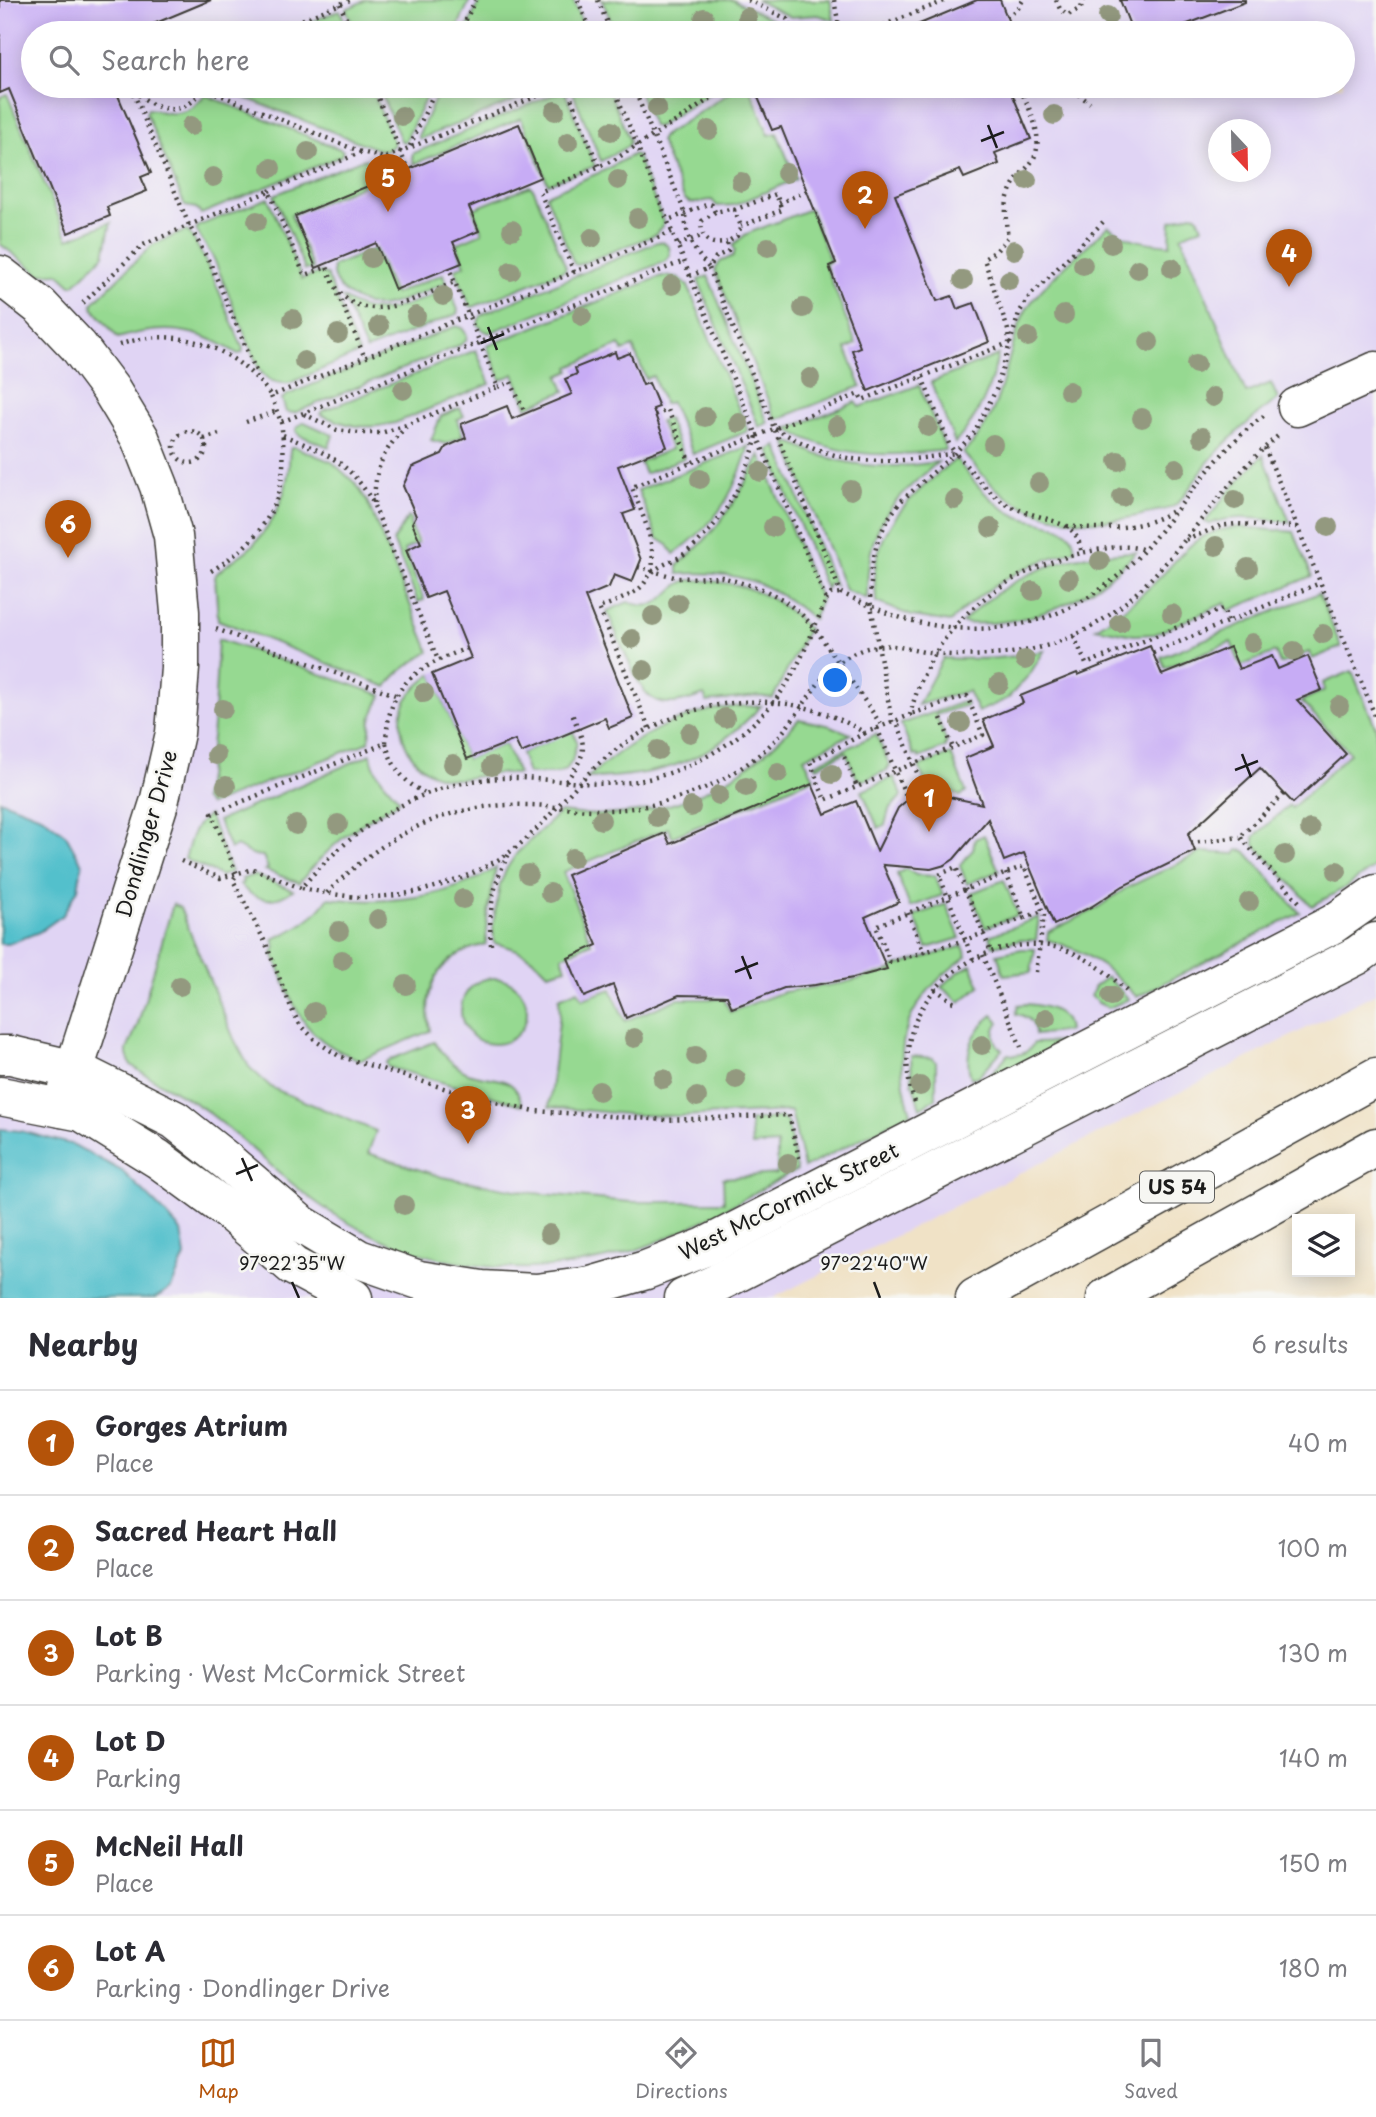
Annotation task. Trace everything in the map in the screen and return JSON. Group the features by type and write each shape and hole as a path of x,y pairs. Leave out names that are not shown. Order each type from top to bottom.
{"main road":[{"name":"Dondlinger Drive","path":"0,275 41,307 78,346 111,390 140,438 159,485 173,537 180,612 180,668 175,733 159,803 62,1108"},
{"path":"1283,417 1376,371"},
{"name":"West McCormick Street","path":"0,1055 75,1070 175,1120 299,1223 359,1259 419,1280 482,1290 536,1293 591,1286 646,1270 705,1247 1333,924 1376,894"},
{"name":"West McCormick Street","path":"684,1298 1358,955 1376,942"},
{"name":"US 54","path":"975,1298 1376,1077"},
{"path":"0,1096 82,1112 158,1159 229,1211 293,1266 353,1298"},
{"name":"US 54","path":"1106,1298 1376,1147"}],"path":[{"path":"299,21 350,0"},
{"path":"465,21 475,0"},
{"path":"578,0 586,21"},
{"path":"598,0 606,21"},
{"path":"748,0 789,21"},
{"path":"834,0 838,21"},
{"path":"894,21 947,0"},
{"path":"1006,16 1017,10 1023,0"},
{"path":"1056,0 1059,9 1068,15 1081,8 1084,0"},
{"path":"340,4 347,21"},
{"path":"135,98 189,225 211,265 281,422 285,451 283,480 274,505 262,526 244,547 210,571"},
{"path":"144,98 170,110 184,107 197,98"},
{"path":"230,98 362,152 384,158 534,98"},
{"path":"378,98 408,170"},
{"path":"409,147 431,98"},
{"path":"569,98 599,167"},
{"path":"618,98 826,600"},
{"path":"638,98 685,213 689,240 709,268 841,593"},
{"path":"573,272 540,192 599,167 711,98"},
{"path":"1009,343 1008,330 985,259 1008,237 1006,203 1011,189 1035,155 1035,125 1024,98"},
{"path":"1083,98 1090,103"},
{"path":"83,303 143,245 362,152"},
{"path":"269,191 303,272 306,275 327,267 365,358"},
{"path":"779,203 807,191"},
{"path":"734,210 741,226 737,236 718,245 706,240 701,227 702,221 715,212 734,210 776,194 782,210 741,226"},
{"path":"668,220 709,204 715,212"},
{"path":"638,568 678,578 722,577 741,581 782,599 814,627 880,727 906,796 924,789 894,721 879,645 870,583 877,543 887,520 901,501 956,453 974,433 1004,369 1019,313 1029,296 1103,222"},
{"path":"271,396 672,232"},
{"path":"678,245 704,235"},
{"path":"690,276 709,268 716,257 728,251 727,242"},
{"path":"281,422 684,261"},
{"path":"449,268 498,387"},
{"path":"334,283 340,293 357,304 380,309 392,307 455,282"},
{"path":"74,295 91,312"},
{"path":"111,337 117,345 144,338 167,337 195,341 239,361 260,380"},
{"path":"649,728 599,608 629,595 643,585 652,572 653,544 632,487 859,394 862,400 1009,343"},
{"path":"922,377 949,444 984,485 1002,502 1018,510 1066,526 1095,529 1122,527 1167,514 1181,505"},
{"path":"303,414 337,430 381,433 511,382 525,414"},
{"path":"655,415 668,410 690,463"},
{"path":"246,422 276,411"},
{"path":"327,893 356,865 386,844 418,825 447,814 503,804 597,810 628,809 691,794 717,782 767,747 788,726 815,685 839,663 850,655 879,645 933,653 988,656 1048,646 1074,636 1113,612 1140,591 1165,565 1223,492 1265,448 1283,417"},
{"path":"301,888 341,845 367,825 396,807 427,794 486,779 514,777 622,783 674,771 714,753 741,735 783,691 831,594 841,593 903,618 974,629 1008,627 1058,613 1089,598 1144,550 1232,443 1283,417"},
{"path":"374,505 378,466 394,440 409,424"},
{"path":"774,428 827,453 858,459 891,461 956,453"},
{"path":"194,431 204,439 206,451 196,461 185,462 176,452 174,445 184,432 194,431"},
{"path":"204,439 219,434"},
{"path":"283,435 332,456 362,483 374,505 438,660"},
{"path":"652,572 676,560 690,549 724,513 744,477 757,435"},
{"path":"1265,448 1376,718"},
{"path":"1185,540 1220,526 1236,524 1297,527"},
{"path":"1066,526 1074,533 1082,553"},
{"path":"910,715 919,684 933,653 967,612 992,592 1039,566 1082,553 1122,547 1144,550"},
{"path":"1153,653 1320,583"},
{"path":"1074,636 1086,664 1223,609 1228,621"},
{"path":"216,629 395,695"},
{"path":"427,794 416,789 396,768 388,753 386,743 389,709 395,695 412,677 438,660 467,648"},
{"path":"967,696 983,736 825,800 810,762 894,721 967,696"},
{"path":"181,860 220,878 253,869 301,888 327,893 358,897 418,891 467,875 501,858 527,838 559,807 579,782 620,746 649,728 699,708 750,701 773,702 827,714 865,733"},
{"path":"566,781 582,756 584,742 572,714"},
{"path":"941,718 953,748"},
{"path":"237,874 212,814 386,743"},
{"path":"845,757 857,787"},
{"path":"1191,843 1240,837 1284,794"},
{"path":"1240,837 1308,912"},
{"path":"491,945 489,923 496,883 511,850"},
{"path":"1036,972 1044,915 1024,866 876,926 890,962 984,934 1042,911"},
{"path":"973,959 939,874 956,867 991,952"},
{"path":"1006,873 1024,918"},
{"path":"237,874 233,880 265,944 299,1023 316,1041 339,1056 473,1097 535,1111 667,1120 789,1115 803,1173"},
{"path":"908,913 924,953"},
{"path":"915,1104 906,1058 909,1037 917,1016 947,976 973,959 1017,946 1041,945 1072,952 1118,982 1135,1001"},
{"path":"983,955 1021,1047"},
{"path":"935,989 956,1004"}],"shaded area":[{"path":"0,0 1376,0 1376,993 773,1298 0,1298"}],"green space":[{"path":"366,0 470,0 460,21 351,21 346,9"},
{"path":"480,0 573,0 581,21 470,21"},
{"path":"602,0 733,0 772,19 770,21 611,21"},
{"path":"756,0 830,0 834,20 818,15 791,17"},
{"path":"340,10 344,21 313,21"},
{"path":"7,94 68,239 111,222 104,255 74,285 58,273 40,274 0,244 0,97"},
{"path":"202,98 212,98 343,151 341,156 201,214 196,208 185,206 146,113 148,109 177,113 195,105"},
{"path":"246,98 375,98 394,143 386,151"},
{"path":"383,98 425,98 405,142 401,141"},
{"path":"435,98 521,98 420,139 418,136"},
{"path":"545,98 567,98 595,166 548,184 521,118 414,164 414,153"},
{"path":"575,98 612,98 630,141 628,146 601,161"},
{"path":"642,98 702,98 657,127 653,126"},
{"path":"722,98 754,98 769,135 777,133 796,179 735,205 717,206 712,200 690,203 684,198 660,141 663,136"},
{"path":"634,154 663,225 655,235 578,265 574,264 546,195 603,171"},
{"path":"363,159 383,164 397,162 400,170 291,215 313,269 305,270 274,195"},
{"path":"530,186 534,190 565,270 470,306 455,269 465,265 456,244 482,233 473,209"},
{"path":"268,198 302,279 321,272 327,275 359,353 290,383 272,381 259,369 214,259 196,230 198,226"},
{"path":"810,209 830,261 825,264 856,344 846,349 861,386 776,420 715,270 720,262 733,256 733,245 746,234"},
{"path":"1191,214 1197,215 1202,227 1181,236 1246,393 1271,383 1278,399 1226,443 1178,503 1169,508 1116,520 1079,521 1043,514 1002,494 963,453 977,438 995,405 1016,334 1029,306 1049,282 1108,226 1130,238 1170,245 1171,221"},
{"path":"185,231 189,232 212,275 243,349 242,353 238,354 209,339 180,331 151,331 118,338 93,308 92,304 152,245"},
{"path":"657,242 663,242 669,247 670,255 666,261 489,333 478,325 483,314"},
{"path":"375,249 394,294 443,274 446,283 385,305 366,304 347,294 338,285 333,266"},
{"path":"662,276 677,278 688,286 748,431 693,454 671,402 664,404 653,376 646,379 633,347 623,351 620,345 569,367 570,371 559,376 565,391 527,407 514,374 501,380 487,346"},
{"path":"708,276 768,423 759,427 698,280"},
{"path":"449,288 458,310 457,314 366,350 343,298 356,306 383,310 409,304"},
{"path":"456,326 462,328 467,335 466,341 460,345 294,413 286,412 282,399 287,395"},
{"path":"476,350 490,384 395,423 357,426 320,414 322,411"},
{"path":"998,355 982,402 971,423 955,443 931,382"},
{"path":"919,385 946,450 904,454 845,451 806,439 787,429 856,402 860,407"},
{"path":"460,408 464,416 457,420 463,436 446,444 431,440 441,416"},
{"path":"667,418 684,458 645,474 640,462 671,449 660,421"},
{"path":"304,422 333,435 329,447 299,435 297,427"},
{"path":"787,442 823,456 866,465 894,466 938,462 892,506 875,535 868,574 867,599 845,590"},
{"path":"749,446 737,479 722,507 702,531 674,554 668,545 657,538 638,490"},
{"path":"777,446 835,586 829,583 826,589 769,450"},
{"path":"291,447 332,462 356,484 367,501 427,645 429,652 400,672 387,687 218,620 215,576 252,546 271,522 284,495"},
{"path":"760,454 821,600 813,619 782,595 751,581 718,574 678,574 678,565 715,528 744,486"},
{"path":"1263,455 1290,522 1239,518 1210,524 1205,522 1231,489"},
{"path":"956,459 976,484 999,505 1017,516 1065,531 1072,538 1075,550 1024,569 992,587 950,622 912,616 876,602 875,570 878,552 893,521 916,494"},
{"path":"408,517 418,543 404,550 424,600 418,602 393,541"},
{"path":"1240,527 1294,532 1312,576 1228,611 1225,603 1155,634 1134,635 1096,628 1139,597 1199,539 1223,529"},
{"path":"1136,552 1100,584 1057,607 1011,621 962,623 999,591 1044,568 1083,557"},
{"path":"688,580 723,582 754,591 782,606 808,629 773,698 757,696 707,702 704,695 676,703 665,703 656,701 642,688 607,611 628,602 640,605 657,603"},
{"path":"1319,593 1341,647 1312,659 1309,652 1280,664 1275,652 1241,666 1231,642 1165,668 1161,657"},
{"path":"218,639 382,695 371,719 369,742 209,805 203,799 212,739"},
{"path":"1044,651 1030,674 1007,699 978,712 968,691 918,705 943,658 994,658"},
{"path":"1352,671 1376,728 1376,866 1312,906 1254,844 1254,837 1289,805 1292,808 1350,753 1301,701 1325,690 1323,683"},
{"path":"432,674 467,759 505,744 518,774 445,778 428,771 411,755 402,734 402,712 412,693"},
{"path":"966,701 967,705 936,715 947,743 946,747 919,758 918,755 914,756 901,724"},
{"path":"736,706 761,706 723,740 683,762 639,774 587,778 630,745 677,720"},
{"path":"567,716 577,742 572,761 566,770 555,774 528,774 521,753 552,740"},
{"path":"799,719 831,726 851,734 804,758 814,778 672,837 668,828 563,872 591,943 562,956 566,968 548,973 524,954 494,943 493,925 500,884 507,868 517,853 560,812 595,815 629,813 692,797 749,765 775,744"},
{"path":"876,734 890,766 888,770 862,781 857,779 846,752 817,767 815,764"},
{"path":"371,754 378,773 399,799 342,838 299,883 265,870 268,868 263,856 252,855 237,846 230,849 218,821"},
{"path":"951,754 966,792 960,796 944,787 926,785 919,766"},
{"path":"894,777 902,795 889,810 885,825 878,828 862,791"},
{"path":"209,815 231,872 221,876 185,859 195,829"},
{"path":"984,835 999,871 967,884 960,866 973,849 975,839"},
{"path":"1238,850 1245,851 1300,913 1137,997 1086,955 1047,940 1048,932 1094,910 1126,888 1202,852 1235,854"},
{"path":"496,868 487,918 486,944 457,956 438,974 429,1000 430,1031 361,1060 325,1042 302,1019 273,953 276,947 273,939 304,923 328,898 371,901 415,897 457,887"},
{"path":"906,869 916,875 935,876 943,895 910,907 897,874"},
{"path":"254,875 293,890 272,899 258,898 240,884 243,883 242,879"},
{"path":"1004,880 1018,915 985,928 971,893"},
{"path":"173,904 180,908 234,1039 249,1067 272,1088 376,1131 368,1153 442,1177 533,1193 631,1202 724,1202 723,1178 777,1174 777,1144 752,1146 750,1121 780,1117 787,1122 797,1170 697,1224 656,1242 598,1260 560,1266 484,1266 447,1260 410,1250 375,1236 322,1207 208,1112 131,1065 127,1050 138,1024"},
{"path":"946,904 960,938 927,948 914,916"},
{"path":"1039,917 1036,940 993,946 989,936"},
{"path":"963,946 967,956 930,988 917,1005 908,1024 903,1043 902,1064 904,1088 911,1113 804,1168 791,1111 679,1116 549,1107 560,1013 559,998 578,990 583,999 611,989 625,1021 678,999 724,999 730,1012 783,992 843,983 893,970 893,967"},
{"path":"1035,949 1031,972 1004,975 997,954"},
{"path":"971,965 980,986 960,1002 941,987"},
{"path":"1107,977 1129,999 1109,1008 1091,996 1095,986"},
{"path":"494,978 507,981 517,988 524,998 527,1011 524,1024 517,1034 507,1041 494,1044 481,1041 471,1034 464,1024 461,1011 464,998 471,988 481,981"},
{"path":"1018,1005 1046,1007 1059,1013 1067,1024 1068,1031 1035,1035 1030,1021 1016,1014"},
{"path":"993,1015 999,1022 995,1036 1002,1050 979,1076 971,1078 969,1051 975,1035"},
{"path":"434,1042 448,1059 466,1072 501,1080 514,1087 522,1105 388,1067 386,1063"},
{"path":"1065,1042 982,1085 1008,1054 1023,1053 1034,1043"},
{"path":"911,1056 933,1058 936,1062 936,1098 920,1108 912,1082"}],"water":[{"path":"0,800 43,817 66,835 82,864 78,889 63,915 39,932 8,944 0,944"},
{"path":"0,1129 21,1131 74,1145 122,1171 181,1231 185,1256 171,1288 155,1298 0,1298"}],"building":[{"path":"0,0 211,0 161,21 21,21 21,98 119,98 151,173 141,177 147,191 107,207 110,216 68,233 9,89 0,93"},
{"path":"977,0 1000,0 1008,21 927,21"},
{"path":"1120,0 1245,0 1195,21 1128,21"},
{"path":"758,98 1014,98 1031,139 995,153 999,164 964,178 960,170 895,195 937,301 952,296 957,309 974,303 989,342 868,391 852,350 860,347 829,266 836,263 781,127 772,130"},
{"path":"519,124 541,177 469,207 479,231 453,242 462,263 395,290 376,243 316,268 295,216"},
{"path":"615,352 617,358 630,353 643,385 649,383 659,407 653,409 667,447 618,466 635,510 623,514 641,560 632,582 614,575 609,587 585,597 633,718 609,728 605,718 521,753 515,740 467,759 432,674 471,658 444,591 426,598 406,550 421,543 412,523 416,516 403,486 412,467 442,454 446,447 466,438 461,424 507,406 512,419 572,394 565,379 577,374 575,368"},
{"path":"1150,646 1162,675 1230,647 1239,669 1272,656 1278,669 1308,656 1322,690 1297,700 1346,754 1293,803 1260,768 1188,834 1195,851 1123,886 1091,907 1054,925 1024,853 1004,861 988,819 954,859 945,865 931,869 883,865 899,902 865,917 887,969 853,978 784,988 732,1008 727,996 679,995 626,1018 613,985 584,997 568,958 597,945 567,875 665,833 670,844 812,784 825,814 856,801 877,851 898,808 918,794 930,793 982,804 965,758 994,746 983,720 1023,703 1020,696"}],"place":[{"name":"McNeil Hall","path":"388,212"},
{"name":"Sacred Heart Hall","path":"865,229"},
{"name":"Lot D","path":"1289,287"},
{"name":"Lot A","path":"68,558"},
{"name":"Gorges Atrium","path":"929,832"},
{"name":"Lot B","path":"468,1144"}]}
